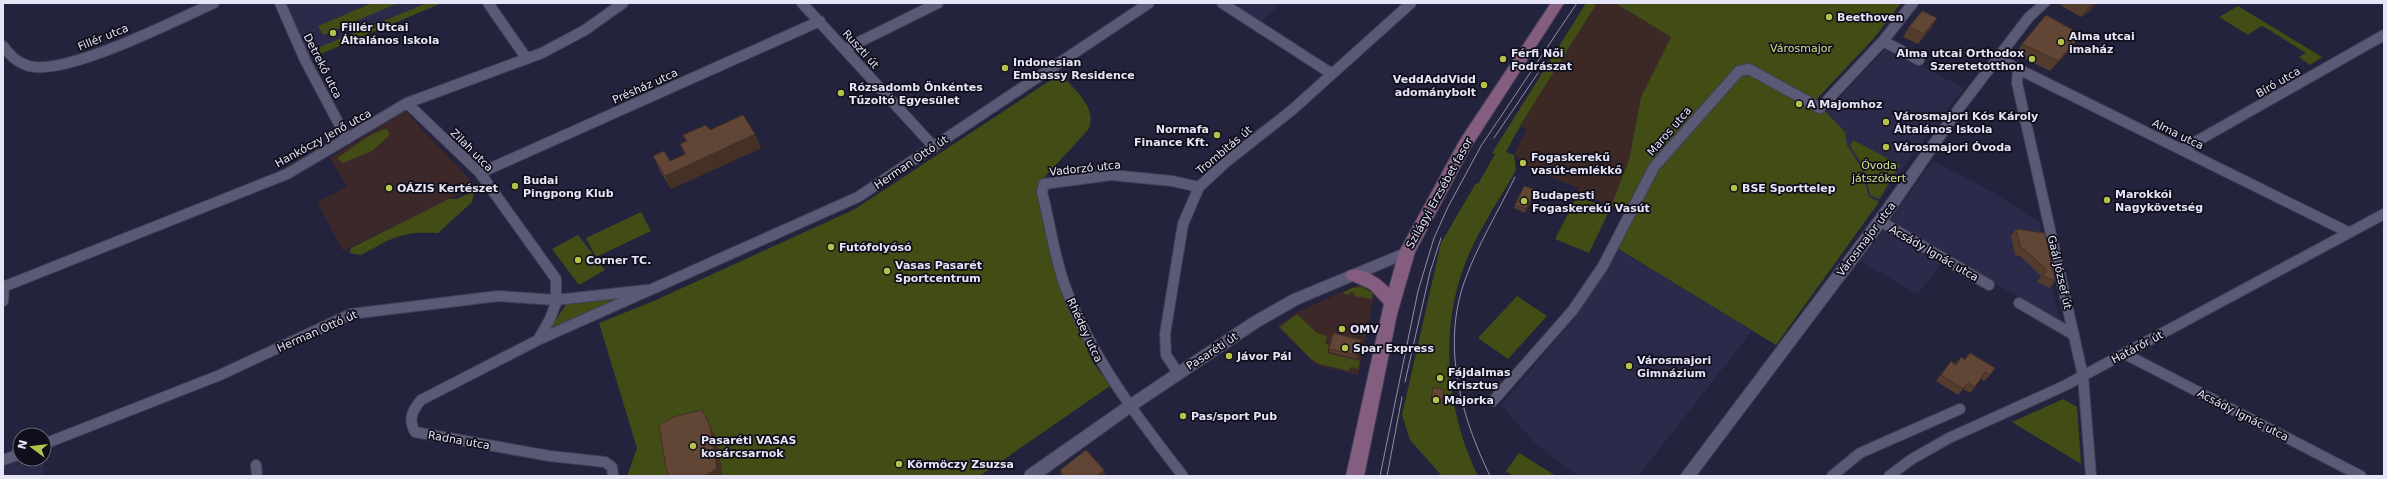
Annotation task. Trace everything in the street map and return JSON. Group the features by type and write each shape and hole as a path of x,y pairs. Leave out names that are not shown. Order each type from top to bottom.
{"main road":[{"name":"Szilágyi Erzsébet fasor","path":"1355,476 1392,303 1407,252 1465,144 1558,3"},
{"path":"1352,275 1371,280 1378,285 1392,303"}],"street":[{"name":"Fillér utca","path":"3,46 6,54 24,65 37,67 71,63 98,54 214,3"},
{"name":"Detrekő utca","path":"280,3 305,60 347,139"},
{"path":"488,3 527,59"},
{"name":"Hankóczy Jenő utca","path":"4,287 287,174 407,104 527,59 585,30 624,3"},
{"name":"Ruszti út","path":"802,3 934,147"},
{"path":"845,49 938,3"},
{"name":"Herman Ottó út","path":"591,317 858,197 1149,3"},
{"path":"1222,3 1332,74"},
{"name":"Trombitás út","path":"1178,373 1166,355 1165,334 1183,224 1199,187 1226,162 1292,110 1411,3"},
{"name":"Maros utca","path":"1493,401 1574,310 1610,255 1654,167 1739,71 1749,69 1820,108 1883,41 1913,3"},
{"name":"Városmajor utca","path":"1688,476 1880,221 1960,107 2029,17 2045,3"},
{"name":"Présház utca","path":"480,173 820,21"},
{"name":"Bíró utca","path":"2183,149 2384,35"},
{"path":"1883,41 1919,60"},
{"name":"Alma utca","path":"1998,59 2183,149 2348,232"},
{"name":"Gaál József út","path":"2018,70 2017,83 2083,376 2091,476"},
{"name":"Zilah utca","path":"407,104 480,173 556,279 559,292 556,300"},
{"name":"Vadorzó utca","path":"1044,184 1111,175 1165,180 1199,187"},
{"name":"Rhédey utca","path":"1044,184 1042,192 1064,285 1097,358 1130,406 1183,476"},
{"name":"Határőr út","path":"1889,476 1912,459 1948,438 2064,386 2384,214"},
{"name":"Acsády Ignác utca","path":"1880,221 1989,285"},
{"name":"Pasaréti út","path":"1032,476 1178,373 1296,299 1407,252"},
{"path":"3,301 4,287"},
{"name":"Herman Ottó út","path":"52,441 220,375 350,314 498,296 556,300 656,289"},
{"name":"Radna utca","path":"538,340 551,320 556,300"},
{"path":"2019,302 2074,335"},
{"name":"Radna utca","path":"591,317 538,340 421,400 410,416 410,424 415,432 550,456 605,462 612,468 613,476"},
{"name":"Acsády Ignác utca","path":"2125,354 2362,476"},
{"path":"1832,476 1860,454 1960,409"}],"shaded area":[{"name":"Fillér Utcai Általános Iskola","path":"289,3 442,3 308,58 283,5"},
{"path":"1232,3 1281,3 1261,22"},
{"path":"1597,3 1615,3 1671,37 1641,97 1629,160 1611,206 1577,192 1579,188 1532,170 1514,155 1527,129 1520,126"},
{"name":"Városmajori Kós Károly Általános Iskola","path":"1886,48 1964,88 1901,170 1879,202 1869,197 1861,167 1847,145 1845,132 1826,112"},
{"path":"405,111 476,186 343,251 317,202 347,187 330,158"},
{"path":"1933,161 1991,191 2039,222 2060,321 1947,256 1918,294 1860,261"},
{"name":"Városmajori Gimnázium","path":"1617,248 1752,331 1638,476 1578,476 1536,444 1501,405 1574,319"},
{"path":"1356,286 1365,286 1370,288 1374,296 1358,375 1319,366 1277,326 1299,311"},
{"path":"12,461 12,467 43,467 43,476 3,476 3,464"}],"green space":[{"path":"372,3 398,3 323,35 318,26"},
{"path":"427,3 442,3 318,55 315,49"},
{"path":"1586,3 1597,3 1520,126 1506,152 1514,155 1516,170 1478,234 1461,275 1454,300 1451,325 1449,351 1450,377 1460,428 1478,476 1442,476 1410,440 1402,415 1441,243 1476,183 1478,184 1495,154 1492,153"},
{"name":"Városmajor","path":"1615,3 1901,3 1874,38 1813,103 1826,112 1845,132 1847,145 1861,167 1869,197 1879,202 1776,345 1617,248 1626,211 1611,206 1629,160 1641,97 1671,37"},
{"path":"2238,6 2322,57 2310,65 2299,57 2306,53 2266,28 2261,26 2248,35 2219,17"},
{"name":"Vasas Pasarét Sportcentrum","path":"1060,74 1083,99 1090,114 1090,122 1088,130 1040,182 1061,287 1092,361 1110,386 980,476 627,476 637,448 599,323 656,300 855,209"},
{"path":"387,129 390,135 372,151 343,163 337,158 368,137"},
{"name":"Óvoda játszókert","path":"1853,140 1900,165 1879,199 1870,195 1863,166 1850,146"},
{"path":"474,191 472,202 438,233 415,233 397,237 361,255 349,253 351,248 449,199 457,199"},
{"path":"1577,196 1610,209 1589,253 1555,239"},
{"name":"Corner TC.","path":"641,212 651,231 596,257 586,238"},
{"name":"Corner TC.","path":"578,235 605,270 579,285 552,249"},
{"path":"1362,287 1372,293 1372,299 1354,296 1355,293 1350,292 1349,295 1342,293 1352,288"},
{"path":"630,296 548,332 567,303"},
{"path":"1517,296 1547,316 1508,359 1478,338"},
{"path":"1297,314 1317,333 1327,336 1325,343 1329,345 1327,353 1360,361 1358,369 1350,367 1349,371 1320,364 1311,359 1280,327"},
{"path":"2063,399 2077,407 2081,464 2012,422"},
{"path":"1519,453 1556,476 1513,476 1506,471"}],"building":[{"path":"1922,11 1937,18 1924,34 1909,27"},
{"path":"2046,15 2082,35 2058,61 2022,44"},
{"path":"743,115 755,134 665,176 653,156 664,151 670,161 686,154 680,144 687,141 683,135 706,125 710,130"},
{"name":"Budapesti Fogaskerekű Vasút","path":"1524,186 1536,190 1526,209 1515,205"},
{"path":"2016,229 2045,233 2055,281 2043,276 2047,270 2025,250 2021,249"},
{"name":"Spar Express","path":"1333,333 1361,340 1358,355 1329,349"},
{"path":"1970,353 1995,368 1990,375 1985,372 1975,387 1968,383 1963,389 1941,375 1951,361 1956,365 1961,357 1965,360"},
{"name":"Majorka","path":"1433,387 1444,390 1442,403 1431,400"},
{"name":"Pasaréti VASAS kosárcsarnok","path":"702,410 710,426 717,469 703,476 669,476 666,468 659,426 673,417"},
{"path":"1086,450 1104,470 1097,476 1065,476 1060,470"}],"tram line":[{"path":"1380,476 1418,291 1434,238 1448,207 1481,146 1577,3"},
{"path":"1494,138 1538,73"},
{"path":"1490,476 1470,429 1463,405 1455,355 1455,330 1458,305 1470,267 1515,177"},
{"path":"1405,382 1430,272 1441,238"},
{"path":"1387,476 1402,397"}],"place":[{"name":"Beethoven","path":"1829,17"},
{"name":"Fillér Utcai Általános Iskola","path":"333,33"},
{"name":"Alma utcai imaház","path":"2061,42"},
{"name":"Férfi Női Fodrászat","path":"1503,59"},
{"name":"Alma utcai Orthodox Szeretetotthon","path":"2032,59"},
{"name":"Indonesian Embassy Residence","path":"1005,68"},
{"name":"VeddAddVidd adománybolt","path":"1484,85"},
{"name":"Rózsadomb Önkéntes Tűzoltó Egyesület","path":"841,93"},
{"name":"A Majomhoz","path":"1799,104"},
{"name":"Városmajori Kós Károly Általános Iskola","path":"1886,122"},
{"name":"Normafa Finance Kft.","path":"1217,135"},
{"name":"Városmajori Óvoda","path":"1886,147"},
{"name":"Fogaskerekű vasút-emlékkő","path":"1523,163"},
{"name":"Budai Pingpong Klub","path":"515,186"},
{"name":"OÁZIS Kertészet","path":"389,188"},
{"name":"BSE Sporttelep","path":"1734,188"},
{"name":"Marokkói Nagykövetség","path":"2107,200"},
{"name":"Budapesti Fogaskerekű Vasút","path":"1524,201"},
{"name":"Futófolyósó","path":"831,247"},
{"name":"Corner TC.","path":"578,260"},
{"name":"Vasas Pasarét Sportcentrum","path":"887,271"},
{"name":"OMV","path":"1342,329"},
{"name":"Spar Express","path":"1345,348"},
{"name":"Jávor Pál","path":"1229,356"},
{"name":"Városmajori Gimnázium","path":"1629,366"},
{"name":"Fájdalmas Krisztus","path":"1440,378"},
{"name":"Majorka","path":"1436,400"},
{"name":"Pas/sport Pub","path":"1183,416"},
{"name":"Pasaréti VASAS kosárcsarnok","path":"693,446"},
{"name":"Körmöczy Zsuzsa","path":"899,464"}]}
